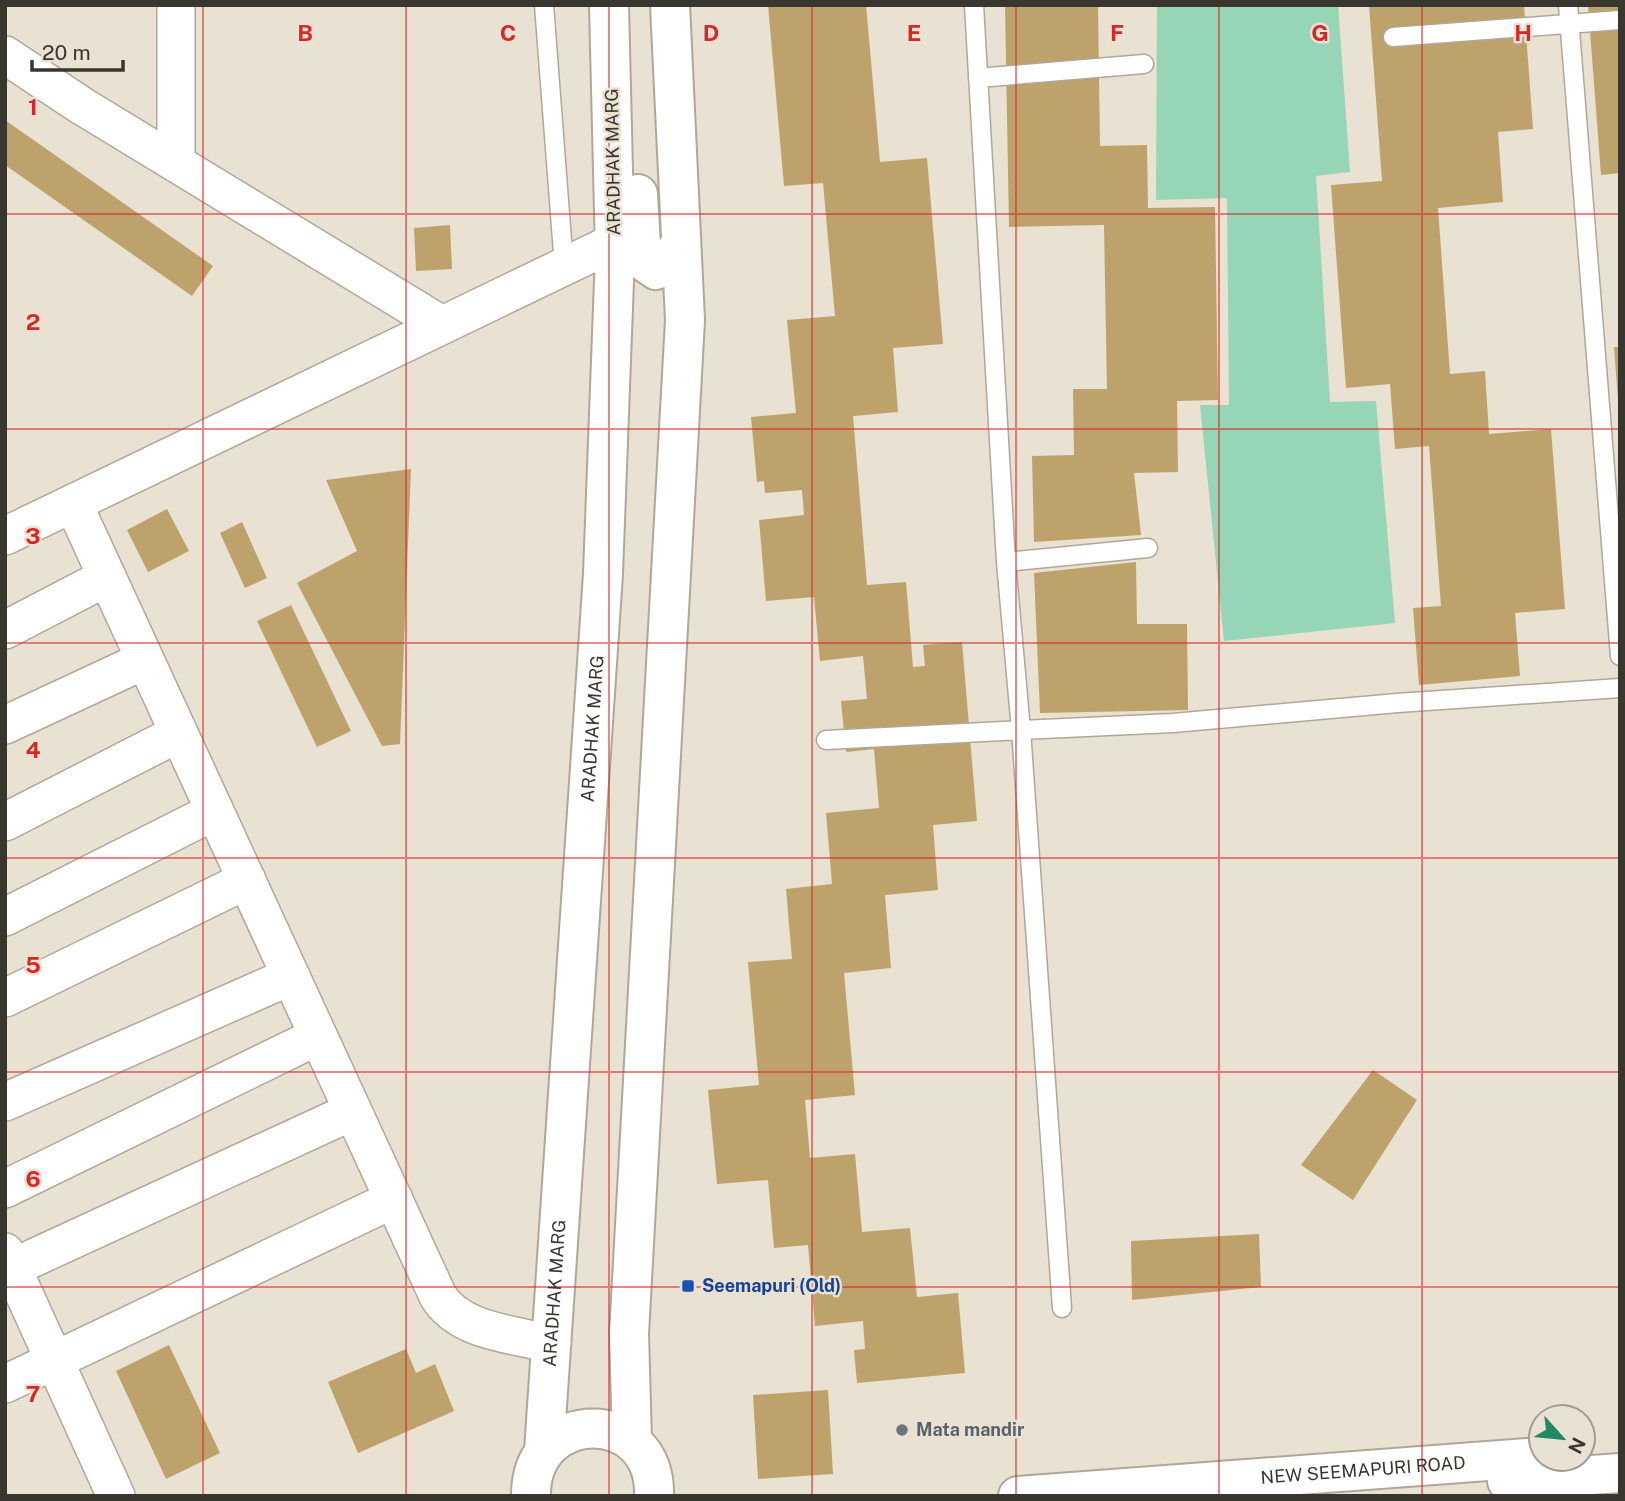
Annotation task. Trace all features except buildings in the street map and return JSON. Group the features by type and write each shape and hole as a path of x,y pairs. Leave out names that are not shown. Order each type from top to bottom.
{"main road":[{"name":"ARADHAK MARG","path":"531,1496 533,1472 544,1451 603,574 615,242 609,5"},
{"path":"632,1441 629,1334 685,320 670,5"},
{"path":"612,149 638,188 641,245 646,263 656,270 665,266 681,243"},
{"path":"544,1451 563,1435 586,1428 610,1430 632,1441 640,1450 652,1471 654,1496"},
{"path":"1597,1453 1620,1451"},
{"name":"NEW SEEMAPURI ROAD","path":"1344,1488 1527,1459"},
{"name":"NEW SEEMAPURI ROAD","path":"1018,1496 1430,1486 1620,1473"}],"street":[{"path":"176,5 176,163"},
{"path":"5,55 442,325"},
{"path":"5,536 615,242"},
{"path":"73,503 448,1312 467,1323 552,1344"},
{"path":"5,630 107,577"},
{"path":"5,725 145,660"},
{"path":"5,821 179,733"},
{"path":"5,917 215,811"},
{"path":"5,998 247,880"},
{"path":"5,1102 290,976"},
{"path":"5,1189 318,1036"},
{"path":"116,1496 8,1263 353,1111"},
{"path":"5,1384 394,1199"}],"lane":[{"path":"544,5 564,266"},
{"path":"974,5 1006,562 1021,730 1062,1308"},
{"path":"1569,14 1614,512 1620,656"},
{"path":"1393,37 1569,14 1620,20"},
{"path":"978,78 1144,64"},
{"path":"1006,562 1148,548"},
{"path":"825,740 1173,723 1397,703 1620,688"}],"green space":[{"path":"1157,5 1338,5 1350,172 1316,176 1330,402 1376,401 1395,623 1224,641 1200,405 1229,405 1227,198 1156,200"}],"place":[{"name":"Seemapuri (Old)","path":"688,1286"},
{"name":"Mata mandir","path":"902,1430"}]}
